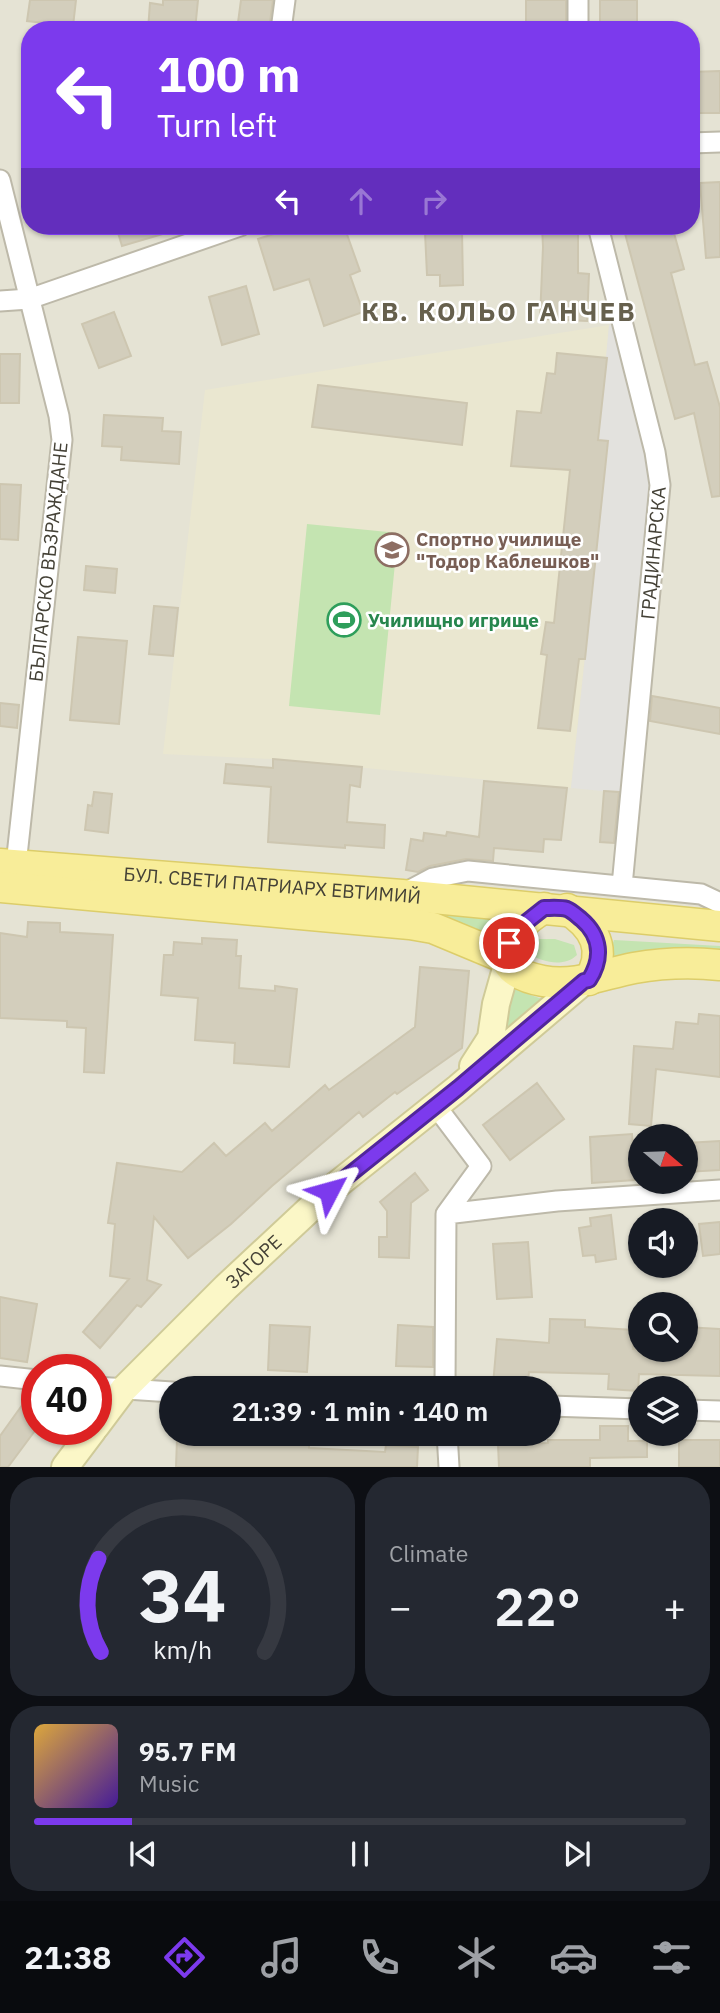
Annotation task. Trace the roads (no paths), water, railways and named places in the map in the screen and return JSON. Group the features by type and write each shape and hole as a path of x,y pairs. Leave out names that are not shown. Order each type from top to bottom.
{"main road":[{"name":"БУЛ. СВЕТИ ПАТРИАРХ ЕВТИМИЙ","path":"5,872 402,895 720,926"},
{"name":"БУЛ. СВЕТИ ПАТРИАРХ ЕВТИМИЙ","path":"5,872 433,928 506,961"},
{"path":"586,981 597,961 598,945 590,928 556,909 529,918 513,936 506,961 518,974 557,983 586,981 632,968 667,963 720,965"}],"street":[{"path":"283,21 285,0"},
{"path":"578,0 578,21"},
{"path":"700,143 720,142"},
{"name":"БЪЛГАРСКО ВЪЗРАЖДАНЕ","path":"0,180 59,416 62,440 5,872"},
{"path":"0,301 29,299 214,235"},
{"name":"ГРАДИНАРСКА","path":"600,235 655,452 660,485 622,886"},
{"path":"402,895 432,878 468,871 701,894 720,903"},
{"name":"ЗАГОРЕ","path":"458,1088 491,1038 506,961"},
{"name":"ЗАГОРЕ","path":"112,1405 123,1390 226,1287 329,1191 586,981"},
{"path":"435,1105 481,1166 446,1214 445,1376"},
{"path":"446,1214 557,1201 720,1191"},
{"path":"0,1376 21,1378"},
{"path":"112,1389 159,1391"},
{"path":"561,1406 628,1409"},
{"path":"698,1410 720,1411"},
{"name":"ЗАГОРЕ","path":"65,1467 82,1445"},
{"path":"448,1446 449,1467"}],"place":[{"name":"Спортно училище \"Тодор Каблешков\"","path":"392,550"},
{"name":"Училищно игрище","path":"344,620"}],"district":[{"name":"КВ. КОЛЬО ГАНЧЕВ","path":"499,312"}]}
